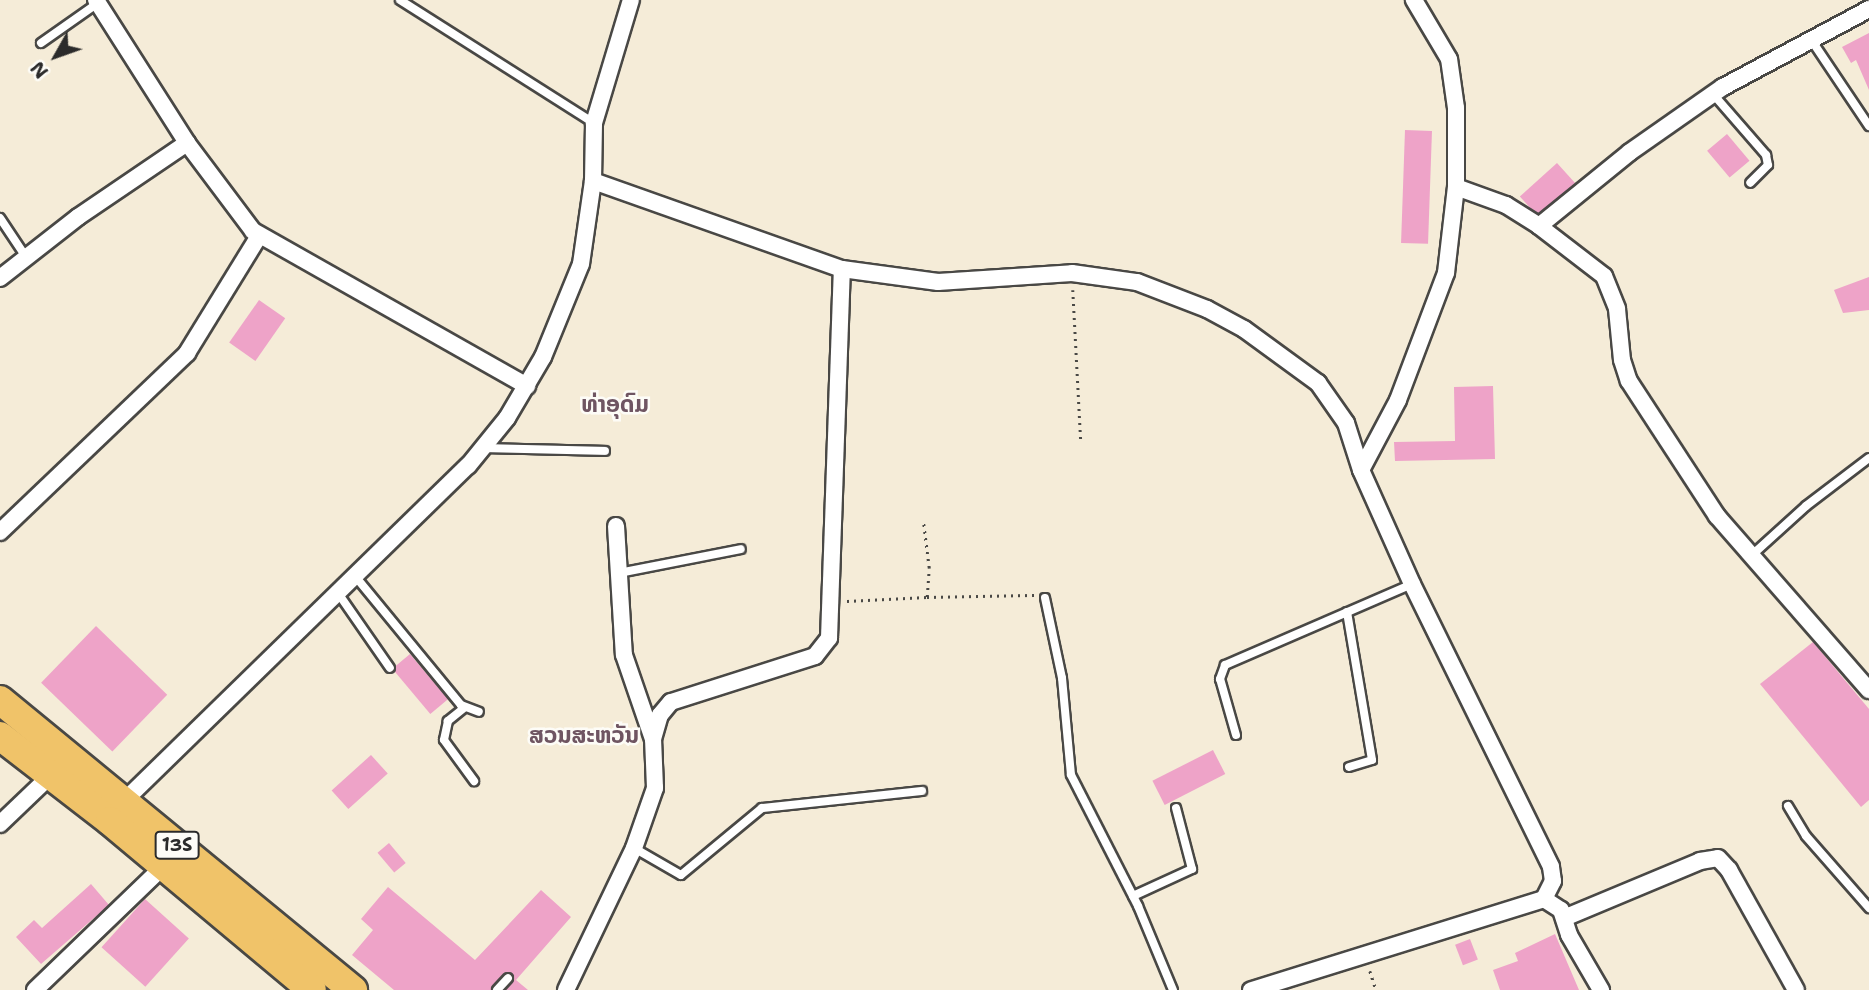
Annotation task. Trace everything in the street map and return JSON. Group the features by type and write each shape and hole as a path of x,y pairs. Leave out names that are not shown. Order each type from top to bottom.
{"highway":[{"name":"13S","path":"0,700 116,811 163,867 312,990"},
{"name":"13S","path":"0,736 50,776 116,811 353,990"}],"street":[{"path":"116,811 486,447 527,386 565,310 581,264 593,181 594,123 631,0"},
{"path":"1361,470 1398,400 1446,272 1456,187 1457,108 1449,60 1414,0"},
{"path":"97,1 187,143 259,236 527,386"},
{"path":"1539,226 1630,152 1713,94 1810,38 1869,9"},
{"path":"0,278 187,143"},
{"path":"593,181 842,269 938,282 1072,273 1115,277 1159,289 1207,309 1288,358 1332,400 1346,423 1361,470 1412,584 1551,867 1553,881 1544,899 1251,990"},
{"path":"1456,187 1506,205 1539,226 1604,276 1617,309 1624,372 1714,513 1869,690"},
{"path":"0,532 187,353 259,236"},
{"path":"653,739 660,715 671,702 815,656 829,638 842,269"},
{"path":"566,990 634,849 656,781 653,739 624,655 616,526"},
{"path":"0,824 50,776"},
{"path":"1564,918 1700,861 1718,858 1729,870 1796,990"},
{"path":"35,990 163,867"},
{"path":"1544,899 1561,910 1601,990"}],"lane":[{"path":"400,0 594,123"},
{"path":"41,43 97,1"},
{"path":"1810,38 1869,126"},
{"path":"1713,94 1766,155 1768,165 1749,183"},
{"path":"0,218 26,257"},
{"path":"486,447 605,451"},
{"path":"1752,555 1806,506 1869,458"},
{"path":"618,573 741,549"},
{"path":"355,576 464,709 479,712"},
{"path":"1236,735 1219,671 1412,584"},
{"path":"338,593 390,668"},
{"path":"1045,598 1062,678 1071,775 1133,896 1173,990"},
{"path":"1347,612 1372,761 1349,767"},
{"path":"464,709 448,721 443,735 446,746 474,781"},
{"path":"634,849 681,875 762,808 922,790"},
{"path":"1788,806 1822,857 1869,908"},
{"path":"1133,896 1192,869 1176,808"},
{"path":"497,990 508,978"}],"path":[{"path":"1072,273 1081,442"},
{"path":"923,520 929,568 927,597"},
{"path":"830,601 1041,594 1045,598"},
{"path":"1365,954 1376,990"}],"building":[{"path":"1869,33 1869,90 1856,60 1851,63 1842,47"},
{"path":"1405,130 1432,131 1428,244 1401,243"},
{"path":"1727,134 1749,161 1730,178 1707,151"},
{"path":"1557,163 1575,183 1538,217 1520,196"},
{"path":"1869,277 1869,310 1843,313 1834,290"},
{"path":"259,300 285,318 255,361 229,343"},
{"path":"1493,386 1495,459 1395,461 1394,442 1455,441 1454,387"},
{"path":"96,626 167,695 112,752 41,683"},
{"path":"1813,642 1869,709 1869,800 1861,807 1760,684"},
{"path":"410,654 448,699 430,714 392,669"},
{"path":"1213,750 1225,774 1165,805 1152,781"},
{"path":"371,755 388,774 348,809 332,790"},
{"path":"389,843 406,863 394,873 378,853"},
{"path":"91,884 109,905 41,964 16,937 34,920 42,928"},
{"path":"388,887 475,960 541,890 571,917 516,980 528,990 506,990 514,979 509,972 491,990 394,990 352,955 373,930 361,919"},
{"path":"145,899 189,938 145,987 102,947"},
{"path":"1555,934 1579,990 1500,990 1493,970 1518,961 1515,953"},
{"path":"1470,939 1478,960 1463,965 1455,945"}],"district":[{"name":"ທ່າອຸດົມ","path":"615,404"},
{"name":"ສວນສະຫວັນ","path":"584,735"}]}
